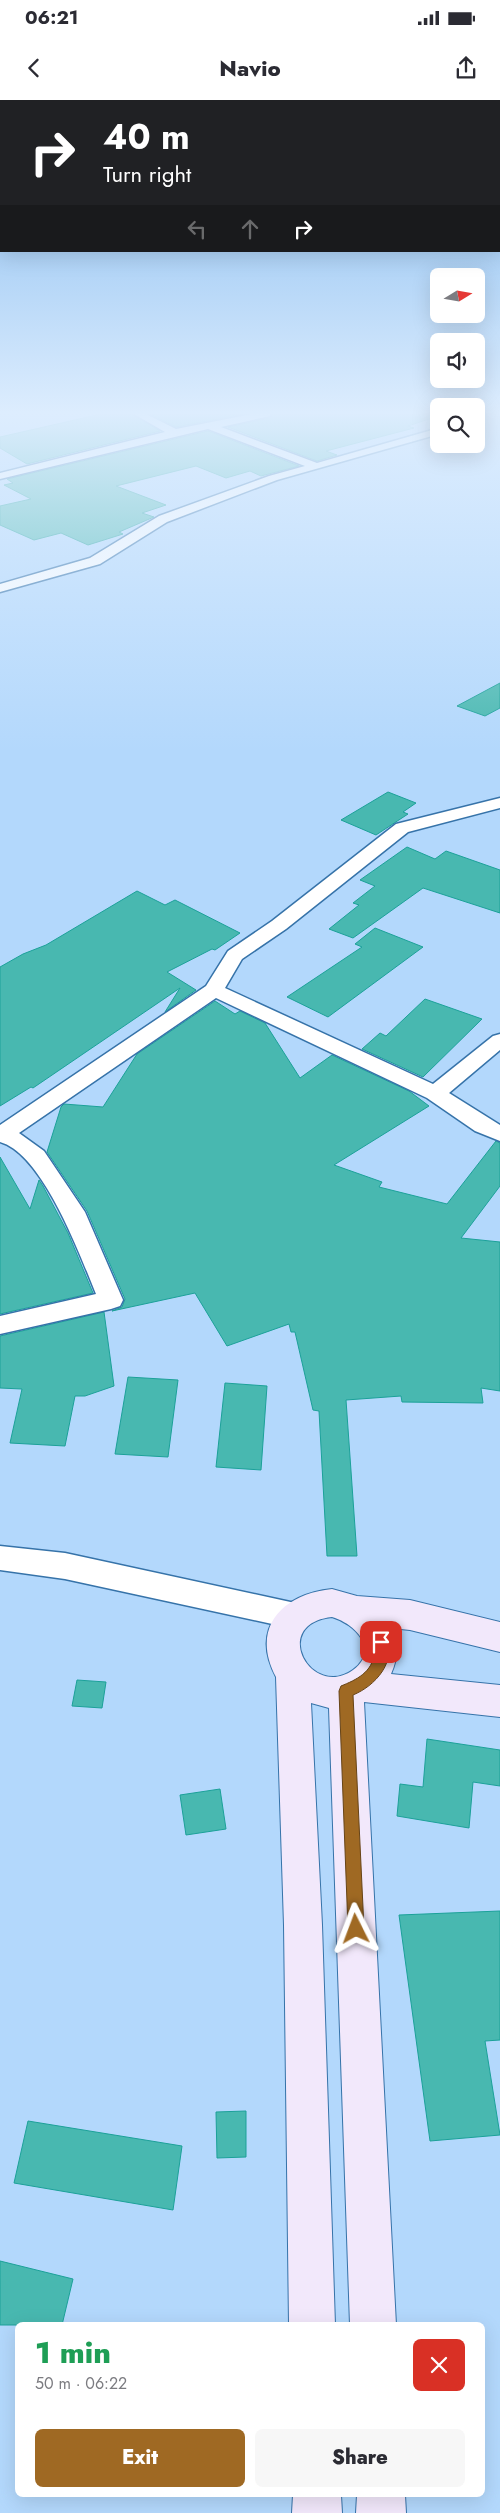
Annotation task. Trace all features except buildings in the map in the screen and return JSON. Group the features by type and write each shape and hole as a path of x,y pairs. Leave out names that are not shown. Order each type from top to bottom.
{"street":[{"path":"0,588 95,561 151,527"},
{"path":"0,1325 111,1300 77,1218 36,1156 2,1133 189,1009 214,990 235,955 279,925 402,828 500,803"},
{"path":"214,990 435,1093 483,1126 500,1134"},
{"path":"435,1093 500,1040"},
{"path":"0,1558 64,1566 295,1616"},
{"path":"353,1688 370,1678 378,1667 381,1654 377,1630 369,1619 358,1610 346,1604 318,1604 295,1616 285,1632 282,1651 286,1663 293,1674 304,1684 317,1690 332,1692 353,1688 500,1702"},
{"path":"358,1610 410,1615 500,1637"},
{"path":"293,1674 303,1925 312,2322"},
{"path":"353,1688 373,2322"},
{"path":"317,2497 317,2513"},
{"path":"380,2497 381,2513"}],"route":[{"path":"356,1929 346,1691 359,1686 370,1678 378,1667 381,1642"}]}
